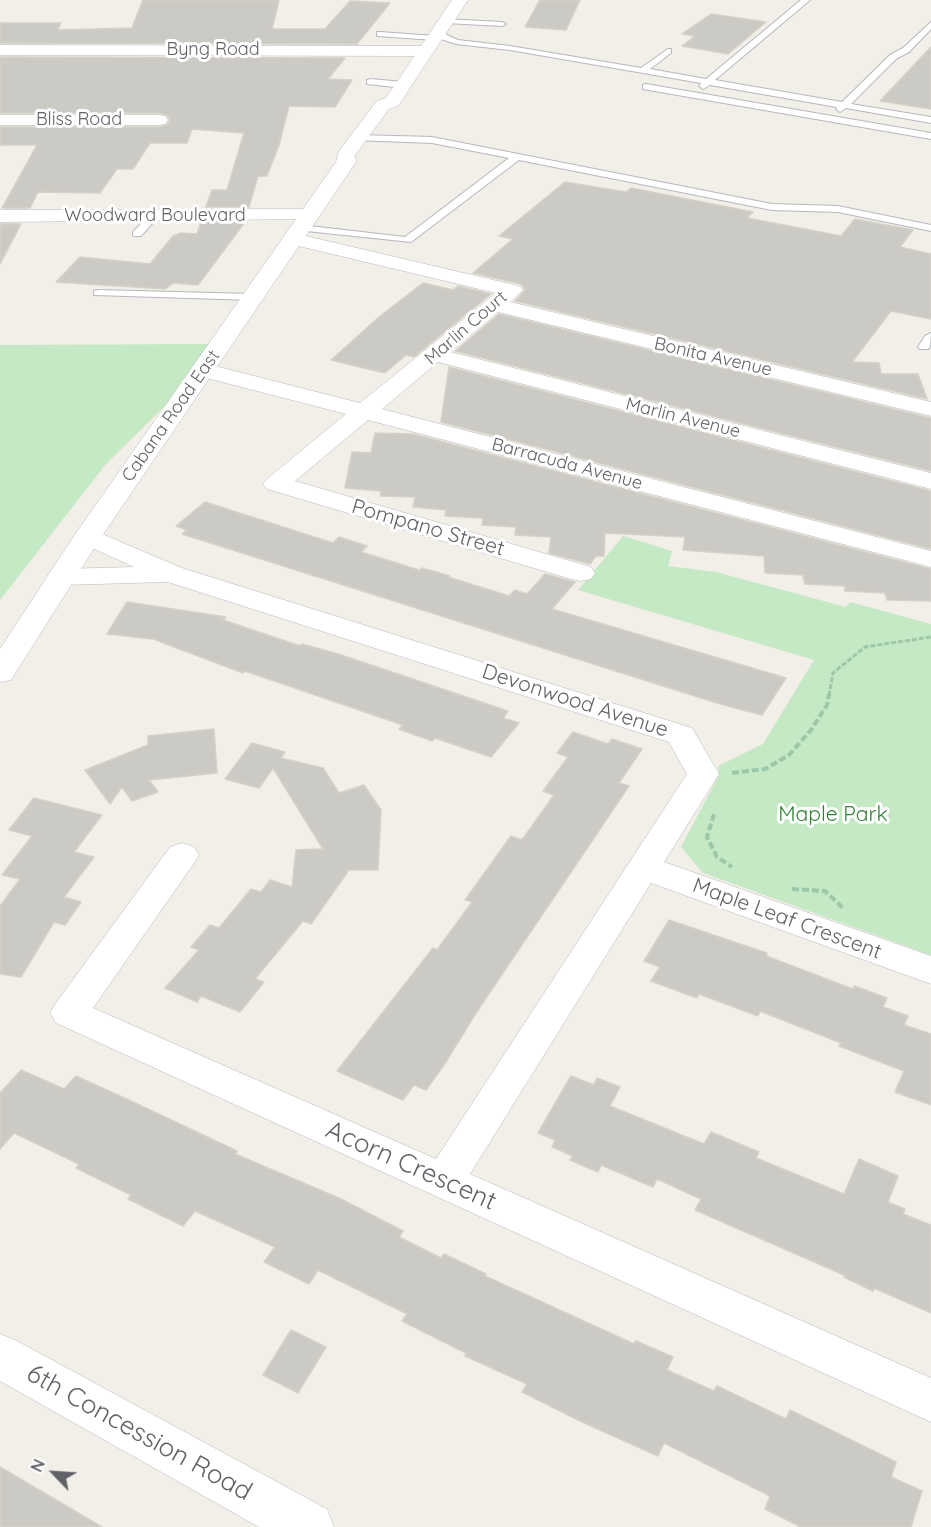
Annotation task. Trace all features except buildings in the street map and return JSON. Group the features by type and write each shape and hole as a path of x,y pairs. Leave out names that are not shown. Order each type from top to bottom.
{"main road":[{"name":"Cabana Road East","path":"0,673 88,536 346,162 360,156 366,138 396,106 392,102 436,41 460,0"},
{"path":"0,629 88,536"},
{"name":"6th Concession Road","path":"0,1356 309,1527"}],"street":[{"name":"Byng Road","path":"0,50 353,52 436,41"},
{"name":"Bliss Road","path":"0,120 159,120"},
{"name":"Woodward Boulevard","path":"0,216 154,216 301,228"},
{"name":"Marlin Court","path":"276,484 512,290 301,228"},
{"name":"Bonita Avenue","path":"495,305 931,409"},
{"name":"Marlin Avenue","path":"435,355 931,481"},
{"name":"Barracuda Avenue","path":"203,370 931,559"},
{"name":"Pompano Street","path":"276,484 581,573"},
{"name":"Devonwood Avenue","path":"88,536 172,574 681,735 703,774 444,1181"},
{"name":"Devonwood Avenue","path":"61,577 172,574"},
{"name":"Acorn Crescent","path":"182,855 69,1013 931,1400"},
{"name":"Maple Leaf Crescent","path":"643,867 931,970"}],"lane":[{"path":"692,95 806,0"},
{"path":"436,41 502,24"},
{"path":"827,118 845,105 893,57 906,50 931,24"},
{"path":"380,34 510,48 931,120"},
{"path":"436,41 444,37 473,45"},
{"path":"642,71 668,51"},
{"path":"370,82 404,85"},
{"path":"646,87 931,136"},
{"path":"366,138 432,140 772,207 838,209 931,228"},
{"path":"301,228 407,240 517,157"},
{"path":"137,234 154,216"},
{"path":"98,293 253,297"}],"path":[{"path":"731,782 732,772 765,769 789,755 811,730 827,705 833,673 865,647 931,637"},
{"path":"717,857 707,837 714,813 719,806"}],"green space":[{"path":"211,344 169,402 106,464 0,600 0,345"},
{"name":"Maple Park","path":"623,536 672,551 668,566 716,572 846,607 850,602 931,624 931,955 703,873 681,847 719,775 718,766 763,744 814,660 578,590"}]}
